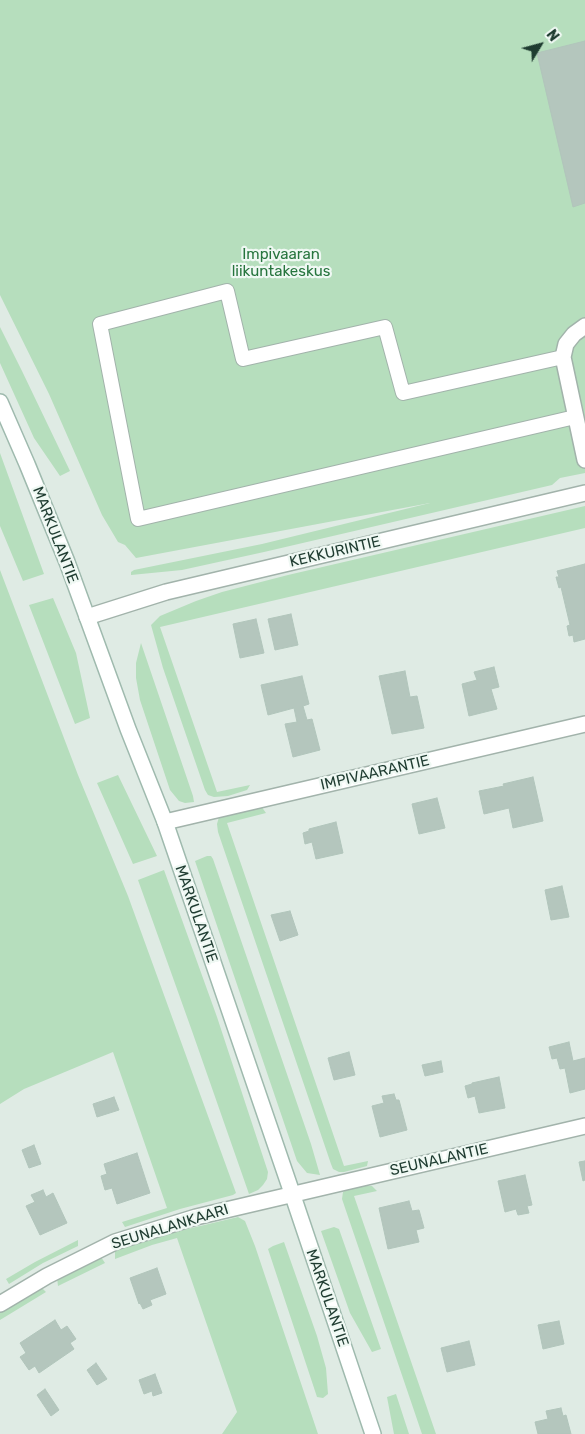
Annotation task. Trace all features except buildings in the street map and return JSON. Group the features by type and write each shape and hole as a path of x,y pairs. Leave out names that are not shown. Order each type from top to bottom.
{"street":[{"path":"584,326 566,344 563,358 585,460"},
{"name":"MARKULANTIE","path":"0,402 44,504 164,822 373,1434"},
{"name":"KEKKURINTIE","path":"87,617 166,592 585,493"},
{"name":"IMPIVAARANTIE","path":"164,822 585,724"},
{"name":"SEUNALANTIE","path":"292,1194 585,1126"},
{"name":"SEUNALANKAARI","path":"0,1304 47,1276 115,1242 196,1217 292,1194"}],"lane":[{"path":"563,358 403,393 385,327 243,359 227,291 100,324 138,519 575,417"}],"green space":[{"name":"Impivaaran liikuntakeskus","path":"0,0 585,0 585,473 560,478 552,485 264,552 182,570 131,575 131,572 134,570 262,544 430,503 136,558 125,545 118,542 102,515 49,394 0,295"},
{"path":"0,327 70,471 60,476 34,438 0,363"},
{"path":"0,453 44,574 23,581 0,526"},
{"path":"585,506 585,528 160,627 217,792 250,785 247,790 228,796 214,797 208,795 163,668 151,625 160,616 222,592"},
{"path":"0,570 78,775 128,896 236,1193 125,1227 122,1222 167,1208 113,1052 24,1089 0,1104"},
{"path":"53,598 76,653 90,718 75,724 29,605"},
{"path":"141,643 194,802 185,803 179,801 170,790 140,700 136,678 136,663"},
{"path":"118,775 157,856 133,864 97,783"},
{"path":"261,806 266,813 227,823 344,1166 368,1161 367,1166 344,1172 333,1169 331,1164 218,832 217,824 219,817"},
{"path":"211,856 213,859 320,1175 307,1173 297,1161 195,861"},
{"path":"164,870 217,1017 268,1172 267,1179 263,1185 258,1190 249,1194 138,880"},
{"path":"358,1186 372,1186 377,1191 354,1196 436,1434 422,1434 342,1199 343,1192"},
{"path":"238,1217 245,1221 255,1246 318,1434 222,1434 237,1412 177,1238 115,1259 115,1251 175,1232"},
{"path":"334,1227 339,1229 381,1349 372,1352 350,1313 321,1231"},
{"path":"78,1240 78,1246 43,1263 9,1284 6,1279 35,1262"},
{"path":"284,1242 317,1336 326,1368 328,1394 323,1398 317,1397 268,1249"},
{"path":"101,1257 105,1263 58,1286 57,1278"},
{"path":"41,1287 46,1292 0,1320 0,1313"},
{"path":"396,1394 409,1434 394,1434 387,1397"}]}
